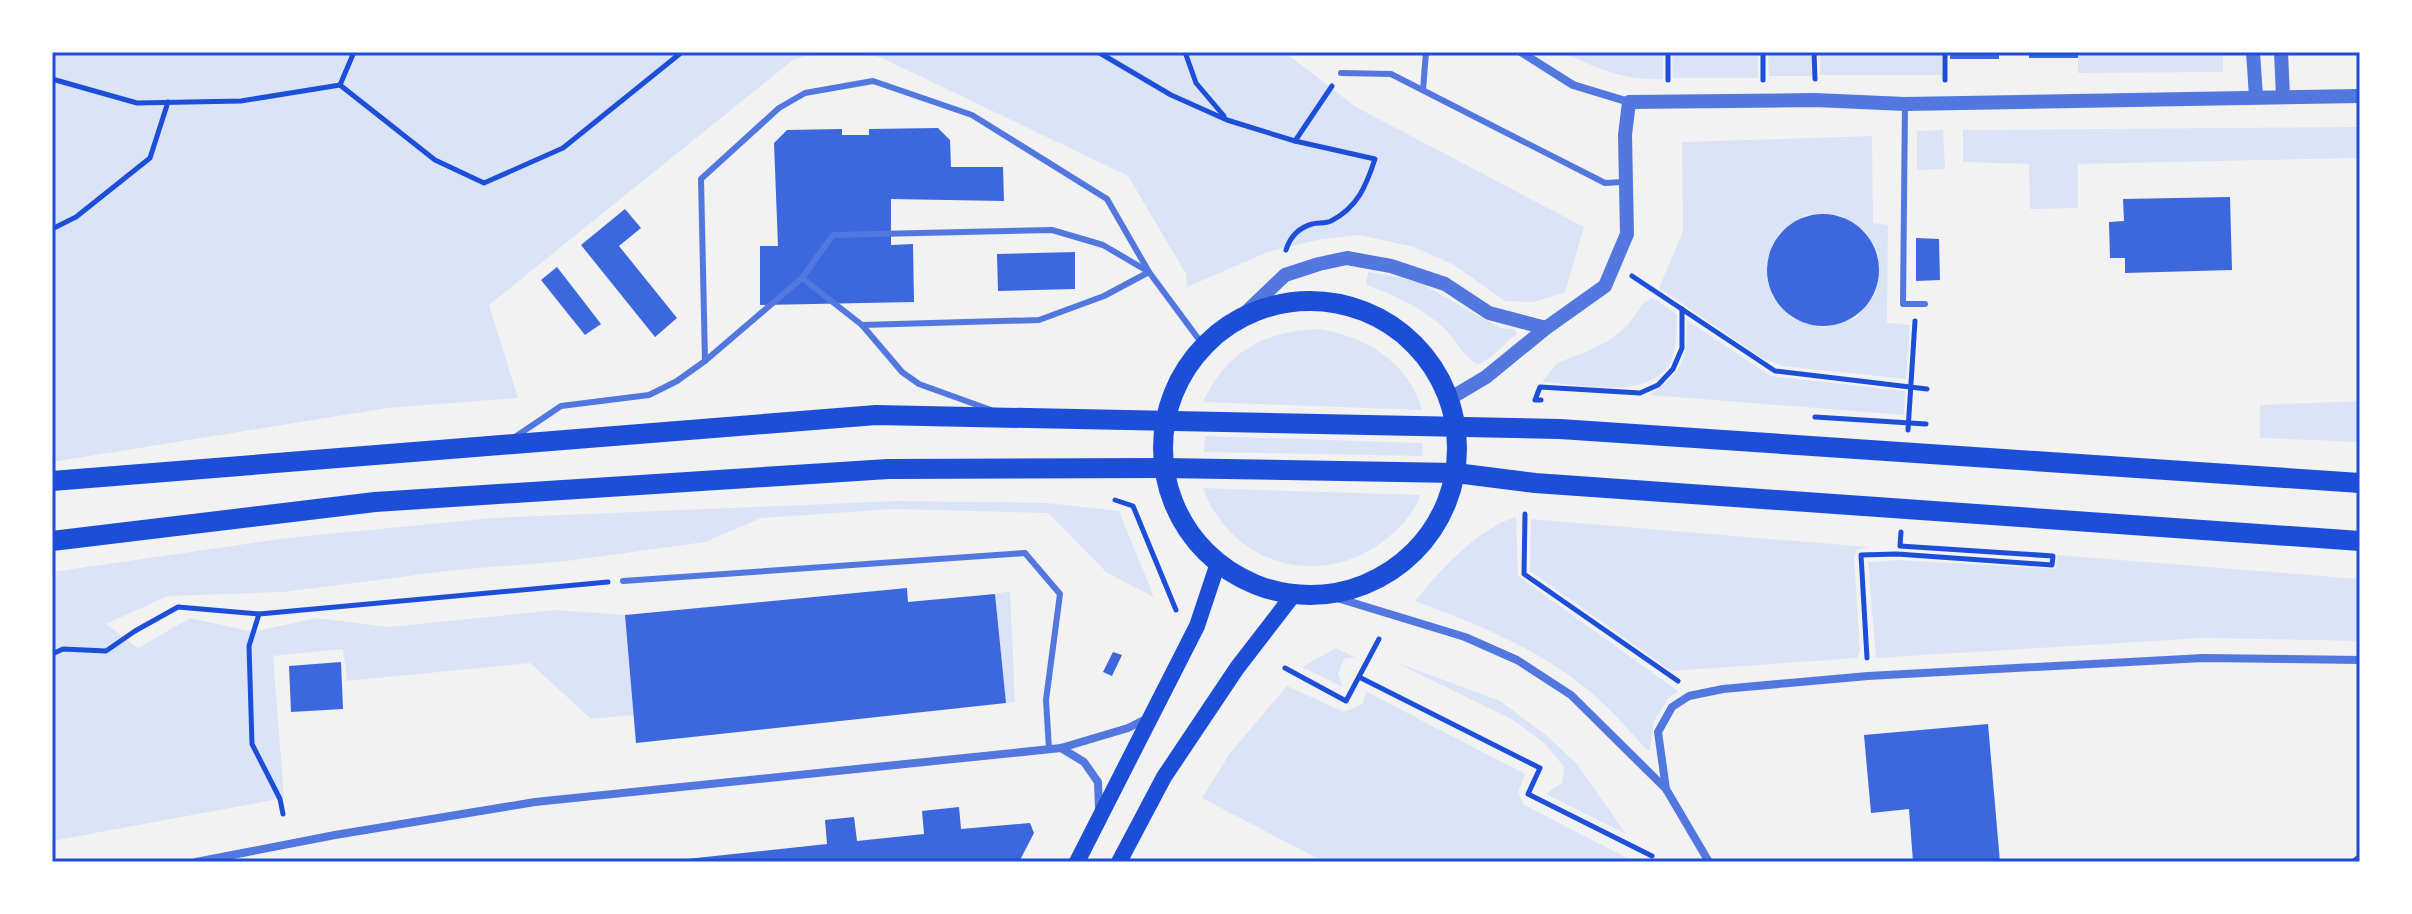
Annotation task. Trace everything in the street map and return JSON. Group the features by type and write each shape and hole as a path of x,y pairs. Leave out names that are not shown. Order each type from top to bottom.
{"main road":[{"path":"1289,302 1302,302 1339,304 1386,322 1424,355 1449,399 1456,428 1456,473 1445,508 1426,539 1400,565 1368,584 1324,594 1294,594 1253,584 1218,563 1181,522 1163,468 1164,421 1172,393 1185,368 1203,345 1241,317 1289,302"},
{"path":"52,481 876,415 1560,429 2360,483"},
{"path":"52,541 375,502 888,469 1163,468 1456,473 1535,483 2360,541"},
{"path":"1077,862 1197,626 1218,563"},
{"path":"1119,862 1164,777 1237,668 1294,594"}],"street":[{"path":"2253,52 2256,97"},
{"path":"2281,52 2283,96"},
{"path":"1523,53 1573,85 1629,102 1815,100 1905,104 2360,96"},
{"path":"1449,399 1486,377 1546,328 1605,286 1627,234 1625,135 1629,102"},
{"path":"1241,317 1285,275 1347,258 1391,266 1445,284 1489,313 1546,328"},
{"path":"1324,594 1465,637 1517,660 1571,695 1666,789 1709,862"},
{"path":"1666,789 1658,732 1672,707 1689,696 1723,689 1868,676 2203,658 2360,660"},
{"path":"196,862 535,802 1061,748 1128,728 1152,715"},
{"path":"1061,748 1084,762 1098,782 1100,818"}],"lane":[{"path":"1423,90 1426,52"},
{"path":"1341,73 1391,74 1605,183 1626,182"},
{"path":"705,361 701,179 779,108 805,93 873,81 972,115 1107,199 1149,272 1203,345"},
{"path":"1905,104 1903,304 1925,304"},
{"path":"506,444 561,406 649,395 677,381 802,278 833,235 1052,230 1103,245 1149,272"},
{"path":"862,325 1039,320 1104,296 1149,272"},
{"path":"802,278 862,325 902,372 919,384 1014,417"},
{"path":"623,581 1025,553 1060,594 1046,700 1049,749"}],"path":[{"path":"340,85 354,52"},
{"path":"52,79 137,103 241,101 340,85 435,160 484,183 563,148 682,52"},
{"path":"1098,52 1171,95 1227,120 1295,141 1375,159 1364,192 1344,212 1329,222 1312,224 1294,234 1286,247 1285,275"},
{"path":"1185,52 1196,83 1227,120"},
{"path":"1668,52 1668,72"},
{"path":"1763,52 1763,73"},
{"path":"1945,52 1945,80"},
{"path":"1295,141 1341,73"},
{"path":"52,229 76,217 150,158 168,102"},
{"path":"1614,264 1775,371 1927,389"},
{"path":"1535,400 1540,387 1640,393 1658,385 1673,369 1682,348 1682,309"},
{"path":"1903,320 1915,321 1907,441"},
{"path":"1115,500 1133,506 1174,606 1183,619"},
{"path":"1525,514 1524,574 1684,686"},
{"path":"1867,664 1861,555 1897,554 2052,565 2053,556 1900,546 1901,531"},
{"path":"52,654 63,649 106,651 178,607 259,614 623,581"},
{"path":"259,614 249,646 252,744 280,799 283,814"},
{"path":"1285,668 1346,701 1379,639"},
{"path":"1359,677 1540,768 1528,794 1652,856"},
{"path":"2353,862 2360,856"}],"shaded area":[{"path":"52,52 819,52 793,60 489,305 518,398 388,408 52,462"},
{"path":"847,52 1284,52 1356,107 1584,227 1565,292 1534,302 1505,301 1454,265 1414,247 1359,235 1317,240 1268,252 1187,287 1186,274 1128,176 880,57"},
{"path":"1663,52 1663,79 1612,73 1565,53"},
{"path":"1672,52 1758,52 1758,78 1673,78"},
{"path":"1768,52 1811,52 1812,76 1769,76"},
{"path":"1913,52 1942,52 1942,75 1820,75 1820,55 1912,55"},
{"path":"2078,52 2223,52 2223,72 2078,73"},
{"path":"2360,127 2360,158 2078,164 2078,208 2030,209 2029,164 1963,162 1963,130"},
{"path":"1943,130 1945,169 1917,170 1917,131"},
{"path":"1872,136 1873,223 1888,225 1887,323 1910,325 1906,379 1782,366 1764,359 1659,288 1683,232 1682,142","holes":["1806,215 1839,215 1866,232 1877,252 1879,269 1876,293 1856,318 1825,328 1793,319 1772,295 1766,263 1779,233"]},
{"path":"1368,272 1422,284 1500,328 1514,329 1517,334 1478,364 1426,314 1366,284"},
{"path":"1653,298 1677,314 1674,352 1660,375 1647,382 1612,388 1542,382 1557,363 1608,341 1628,325 1644,302"},
{"path":"1687,320 1771,376 1905,391 1904,415 1650,395 1670,379 1681,364 1686,346"},
{"path":"1318,329 1353,338 1383,354 1407,378 1422,410 1203,402 1223,370 1249,348 1280,334"},
{"path":"2360,401 2360,442 2260,438 2260,405"},
{"path":"1205,436 1422,443 1423,456 1204,452"},
{"path":"1203,488 1420,495 1412,512 1400,526 1365,553 1338,563 1311,566 1284,563 1258,553 1235,537 1217,515"},
{"path":"897,501 1047,503 1119,511 1154,597 1107,573 1048,513 893,509 761,518 705,542 567,561 455,570 284,592 168,596 106,624 138,648 190,618 253,632 316,618 389,627 556,610 625,615 634,715 591,719 530,663 347,681 343,649 273,656 284,798 52,841 52,572 287,538 492,518"},
{"path":"1516,517 1518,576 1678,691 1668,699 1654,722 1650,750 1595,696 1554,665 1486,629 1415,601 1474,540"},
{"path":"1531,519 1869,547 1857,550 1854,558 1860,651 1857,658 1671,671 1530,571"},
{"path":"2057,555 2360,579 2360,641 2203,638 1876,658 1868,562 1899,560 2056,569"},
{"path":"1010,591 1015,702 1006,703 995,594"},
{"path":"1336,648 1355,657 1344,659 1338,674 1343,687 1302,667"},
{"path":"1395,662 1500,701 1547,736 1577,764 1626,834 1546,794 1562,783 1564,767 1546,745 1513,720"},
{"path":"1287,686 1344,712 1362,704 1367,692 1525,774 1518,792 1524,805 1635,862 1324,862 1202,798 1230,753"}],"building":[{"path":"1950,52 1999,52 1999,59 1950,59"},
{"path":"2029,52 2078,52 2078,58 2029,58"},
{"path":"938,128 950,140 951,167 1003,167 1004,201 891,199 891,245 913,244 914,302 760,305 760,246 778,246 774,143 787,130 842,129 842,135 869,135 869,129"},
{"path":"2230,197 2232,270 2125,273 2125,258 2110,258 2109,222 2124,221 2123,199"},
{"path":"625,209 641,228 619,246 677,318 655,337 581,245"},
{"path":"1823,214 1844,218 1863,230 1875,249 1879,270 1875,291 1863,310 1844,322 1823,326 1802,322 1783,310 1771,291 1767,270 1771,249 1783,230 1802,218"},
{"path":"1916,238 1939,239 1940,280 1916,281"},
{"path":"1075,252 1075,289 998,291 997,254"},
{"path":"557,267 601,324 585,335 541,280"},
{"path":"907,588 908,602 995,594 1006,703 636,743 625,615"},
{"path":"1113,652 1122,655 1112,676 1103,672"},
{"path":"341,662 343,709 291,712 289,666"},
{"path":"1988,724 2000,862 1913,862 1909,809 1871,813 1864,735"},
{"path":"959,807 961,829 1030,823 1034,833 1019,862 677,862 827,844 825,820 854,817 857,841 924,834 922,811"}]}
